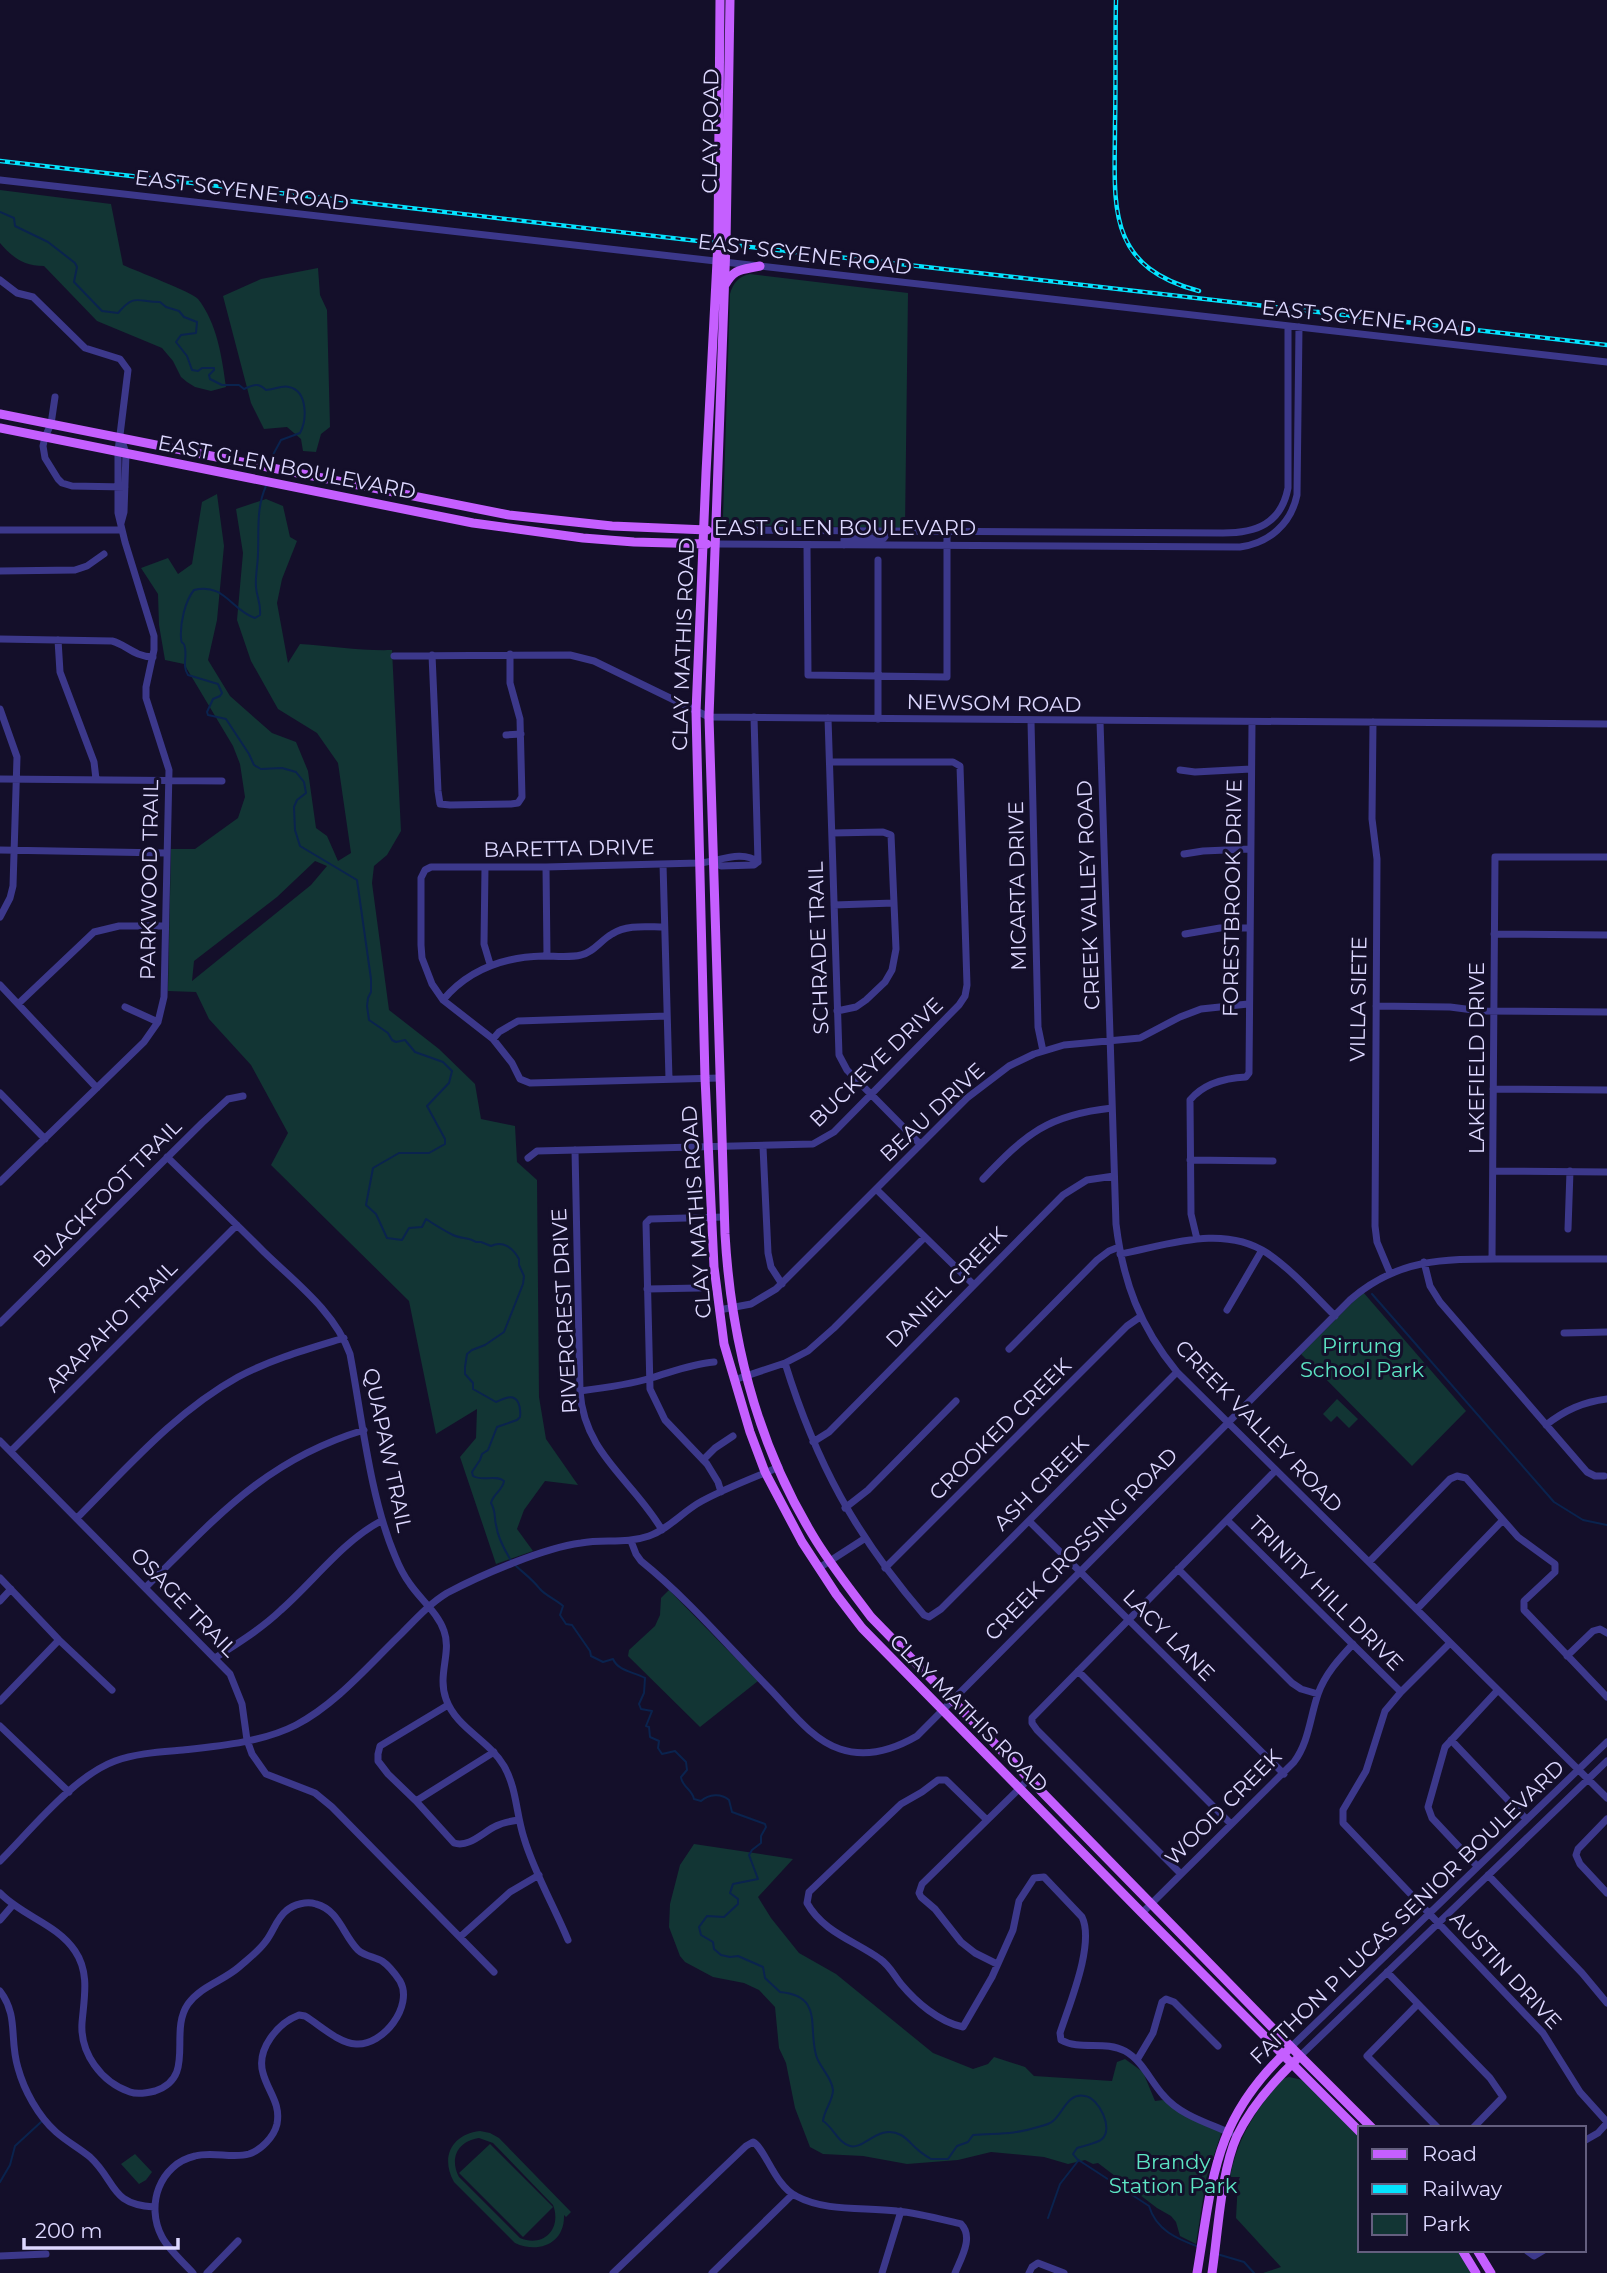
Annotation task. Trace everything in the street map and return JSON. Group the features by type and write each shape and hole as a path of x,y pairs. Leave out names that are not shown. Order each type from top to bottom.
{"main road":[{"name":"CLAY ROAD","path":"720,0 723,156"},
{"name":"CLAY ROAD","path":"721,261 730,0"},
{"name":"CLAY MATHIS ROAD","path":"721,261 724,286 709,718 724,1217 732,1309 746,1377 796,1506 830,1561 871,1617 1370,2126"},
{"name":"CLAY MATHIS ROAD","path":"721,261 696,712 705,1078 711,1217 719,1310 734,1380 765,1472 799,1537 836,1594 870,1637 1358,2130"},
{"path":"724,286 736,271 760,266"},
{"name":"EAST GLEN BOULEVARD","path":"0,414 509,515 639,528 716,530"},
{"name":"EAST GLEN BOULEVARD","path":"0,428 472,523 634,542 716,544"},
{"path":"410,509 413,496"},
{"path":"701,931 716,930"},
{"path":"1091,1862 1101,1852"},
{"path":"1191,1962 1200,1952"},
{"path":"1229,2000 1238,1992"},
{"name":"FAITHON P LUCAS SENIOR BOULEVARD","path":"1197,2273 1214,2171 1227,2131 1252,2089 1291,2047"},
{"name":"FAITHON P LUCAS SENIOR BOULEVARD","path":"1212,2273 1226,2174 1238,2136 1270,2085 1300,2056"},
{"path":"1463,2252 1476,2273"},
{"path":"1478,2252 1491,2273"}],"street":[{"name":"EAST SCYENE ROAD","path":"0,180 1607,362"},
{"name":"PARKWOOD TRAIL","path":"0,280 17,293 33,298 85,348 120,359 128,370 120,438 122,487 118,513 153,628 153,657 146,698 166,759 169,780 164,997 158,1021 144,1042 0,1182"},
{"path":"1288,326 1288,488 1275,515 1284,524 1297,495 1299,327"},
{"path":"55,397 51,424 44,437 44,455 62,483 72,486 122,487"},
{"path":"1288,438 1298,438"},
{"name":"EAST GLEN BOULEVARD","path":"716,530 1223,533 1252,531 1275,515"},
{"name":"EAST GLEN BOULEVARD","path":"716,544 1240,547 1270,537 1284,524"},
{"path":"0,530 122,526"},
{"path":"844,545 844,539 884,538 888,531"},
{"path":"807,545 808,675 947,677 947,532"},
{"path":"1073,533 1073,546"},
{"path":"1223,533 1223,547"},
{"path":"0,571 75,570 88,566 104,554"},
{"path":"878,560 878,719"},
{"path":"0,639 115,642 132,653 153,657"},
{"path":"58,640 60,672 94,762 96,779"},
{"path":"432,655 440,804 518,803 522,797 520,719 510,683 510,654"},
{"name":"NEWSOM ROAD","path":"394,656 570,655 594,661 709,718 1607,724"},
{"path":"0,709 16,750 17,779 15,851 10,898 0,917"},
{"name":"BARETTA DRIVE","path":"443,1000 432,984 422,958 421,878 425,870 431,867 699,863 723,858 754,865 758,862 754,718"},
{"name":"SCHRADE TRAIL","path":"828,718 838,1050 841,1060 870,1095 920,1144"},
{"name":"MICARTA DRIVE","path":"1031,721 1038,1027 1043,1051"},
{"name":"CREEK VALLEY ROAD","path":"1100,721 1116,1224 1130,1293 1140,1317 1177,1372 1607,1798"},
{"name":"FORESTBROOK DRIVE","path":"1190,1160 1188,1107 1191,1098 1213,1083 1248,1075 1252,722"},
{"name":"VILLA SIETE","path":"1373,722 1372,819 1377,856 1374,1226 1377,1242 1390,1273"},
{"path":"506,735 520,734"},
{"name":"BUCKEYE DRIVE","path":"528,1158 537,1151 763,1147 807,1145 823,1140 954,1011 966,991 960,766 953,762 831,762"},
{"path":"1181,770 1195,772 1251,769"},
{"path":"0,779 222,781"},
{"path":"832,833 890,834 893,843 896,949 892,970 885,982 856,1007 837,1011"},
{"path":"1184,854 1203,850 1250,849"},
{"path":"0,850 166,853"},
{"name":"LAKEFIELD DRIVE","path":"1492,1259 1495,857 1607,857"},
{"path":"663,864 670,1079"},
{"path":"485,867 484,944 490,964"},
{"path":"546,867 547,956"},
{"path":"834,905 894,903"},
{"path":"19,1004 94,932 119,926 165,926"},
{"path":"664,927 628,928 609,935 589,952 581,955 527,957 490,964 463,981 443,1000 493,1039 511,1061 520,1079 530,1083 720,1078"},
{"path":"1185,934 1220,929 1250,929"},
{"path":"1494,934 1607,935"},
{"path":"0,985 97,1088"},
{"name":"BEAU DRIVE","path":"719,1310 732,1309 759,1300 782,1284 973,1091 1018,1061 1073,1043 1146,1036 1201,1009 1248,1004"},
{"path":"1376,1006 1450,1007 1494,1012 1607,1012"},
{"path":"125,1007 158,1021"},
{"path":"493,1039 517,1021 667,1016"},
{"path":"1493,1088 1607,1090"},
{"path":"0,1093 44,1139"},
{"name":"BLACKFOOT TRAIL","path":"0,1323 228,1099 243,1096"},
{"path":"983,1179 1018,1143 1041,1127 1074,1114 1112,1108"},
{"path":"763,1147 768,1254 771,1267 782,1284"},
{"name":"RIVERCREST DRIVE","path":"575,1150 580,1391 585,1420 601,1455 645,1503 662,1530"},
{"name":"QUAPAW TRAIL","path":"167,1157 333,1321 344,1338 350,1354 382,1521 401,1570 446,1633 442,1685 448,1705"},
{"path":"1197,1239 1192,1221 1190,1160 1273,1161"},
{"path":"1493,1171 1607,1172"},
{"path":"1568,1229 1570,1171"},
{"name":"DANIEL CREEK","path":"813,1442 833,1427 1069,1190 1092,1178 1114,1176"},
{"path":"876,1189 974,1284"},
{"path":"721,1492 714,1474 665,1420 653,1398 650,1379 646,1223 648,1220 724,1217"},
{"name":"ARAPAHO TRAIL","path":"11,1451 237,1225"},
{"path":"734,1380 803,1355 820,1342 925,1237"},
{"path":"1009,1349 1097,1259 1109,1251 1197,1239 1231,1239 1262,1250 1278,1261 1335,1315"},
{"path":"1227,1310 1262,1250"},
{"name":"CREEK CROSSING ROAD","path":"631,1541 641,1561 690,1606 820,1740 851,1752 889,1750 917,1737 1359,1292 1390,1273 1424,1262 1454,1259 1607,1259"},
{"path":"1424,1262 1430,1286 1440,1302 1587,1472 1604,1476"},
{"path":"647,1289 700,1288"},
{"name":"CROOKED CREEK","path":"885,1568 1127,1326 1140,1317"},
{"path":"1564,1333 1607,1332"},
{"path":"77,1518 178,1418 218,1389 278,1359 344,1338"},
{"path":"580,1391 612,1388 650,1379 683,1367 714,1362"},
{"path":"785,1363 800,1411 828,1477 864,1539 885,1568"},
{"name":"ASH CREEK","path":"885,1568 924,1615 929,1617 941,1609 1177,1372"},
{"path":"1546,1425 1563,1412 1577,1406 1607,1399"},
{"path":"845,1508 868,1490 956,1401"},
{"path":"146,1587 261,1479 301,1455 340,1437 364,1430"},
{"path":"703,1460 733,1436"},
{"name":"OSAGE TRAIL","path":"0,1441 230,1674 239,1693 252,1754 266,1774 315,1793 332,1807 494,1972"},
{"path":"0,1861 69,1792 99,1768 126,1758 247,1740 284,1730 318,1710 366,1668 428,1607 446,1594 526,1559 582,1542 631,1541 650,1536 700,1502 779,1466"},
{"path":"1181,1874 1037,1730 1032,1721 1034,1715 1276,1470"},
{"path":"1368,1562 1450,1479 1457,1476 1469,1480 1523,1543 1555,1564 1555,1572 1526,1597 1523,1607 1527,1615 1607,1697"},
{"name":"TRINITY HILL DRIVE","path":"1227,1520 1401,1692"},
{"path":"215,1658 269,1621 337,1555 369,1528 382,1521"},
{"name":"LACY LANE","path":"1029,1521 1284,1774"},
{"path":"1417,1609 1502,1521"},
{"path":"819,1568 864,1539"},
{"path":"1178,1569 1292,1683 1318,1694"},
{"path":"0,1578 59,1640 112,1690"},
{"path":"0,1601 11,1589"},
{"path":"1567,1656 1593,1631 1600,1629 1607,1633"},
{"path":"0,1701 59,1640"},
{"name":"AUSTIN DRIVE","path":"1450,1643 1385,1711 1366,1771 1343,1810 1342,1818 1345,1826 1544,2033 1580,2092 1607,2123"},
{"name":"WOOD CREEK","path":"1142,1913 1284,1774 1301,1753 1318,1694 1331,1670 1353,1644"},
{"path":"1078,1671 1231,1824"},
{"path":"1477,1866 1432,1818 1428,1811 1429,1801 1444,1751 1498,1690"},
{"path":"519,1820 498,1825 468,1843 454,1843 378,1761 380,1745 448,1705 455,1716 494,1752 504,1766 516,1796 519,1820 531,1861 568,1940"},
{"path":"0,1726 69,1792"},
{"path":"1451,1740 1526,1819"},
{"name":"FAITHON P LUCAS SENIOR BOULEVARD","path":"1291,2047 1607,1742"},
{"path":"416,1801 494,1752"},
{"name":"FAITHON P LUCAS SENIOR BOULEVARD","path":"1300,2056 1607,1761"},
{"path":"997,1964 961,1942 919,1893 922,1884 1029,1779"},
{"path":"986,1819 946,1780 938,1780 901,1804 809,1892 806,1899 811,1910 834,1932 881,1960 922,2005 941,2018 963,2027 1013,1930 1018,1900 1032,1880 1039,1876 1044,1877 1084,1920 1082,1968 1060,2033 1061,2040 1072,2044 1111,2046 1123,2050 1137,2060 1165,2098 1174,2105 1238,2136"},
{"path":"1607,1819 1578,1849 1576,1855 1577,1861 1607,1893"},
{"path":"460,1937 510,1892 539,1875"},
{"path":"1488,1875 1582,1973 1607,2003"},
{"path":"0,1893 12,1906 54,1929 76,1952 86,1983 82,2026 87,2051 104,2077 112,2084 135,2094 159,2089 169,2084 176,2075 180,2064 179,2025 181,2016 193,1997 233,1972 264,1944 286,1911 299,1904 320,1905 332,1912 359,1951 383,1962 399,1980 404,1993 399,2014 381,2035 367,2043 348,2043 305,2016 299,2015 279,2028 266,2045 263,2057 263,2075 277,2104 277,2124 268,2141 252,2153 241,2156 207,2154 182,2160 164,2176 154,2207 163,2239 193,2273"},
{"path":"0,1920 12,1906"},
{"path":"1387,1972 1490,2078 1503,2097 1475,2126"},
{"path":"1365,1976 1373,1985"},
{"path":"0,1991 12,2014 13,2045 18,2068 36,2108 55,2131 90,2158 121,2198 140,2206 154,2207"},
{"path":"1137,2060 1148,2044 1162,2002 1166,1999 1174,2002 1218,2046"},
{"path":"1418,2004 1367,2056 1436,2126"},
{"path":"1586,2140 1598,2133 1607,2123"},
{"path":"613,2273 752,2142 757,2144 771,2170 792,2195 817,2206 901,2211 961,2224 967,2232 967,2239 955,2273"},
{"path":"712,2273 792,2195"},
{"path":"882,2273 901,2211"},
{"path":"207,2273 238,2241"},
{"path":"0,2256 46,2255"},
{"path":"1029,2273 1036,2264 1043,2263 1064,2273"}],"green space":[{"path":"0,190 111,204 123,265 194,296 204,308 218,341 226,387 211,391 195,387 181,377 162,348 97,321 44,266 25,263 10,253 0,243"},
{"path":"318,268 320,295 327,310 330,427 321,434 316,452 303,451 301,439 287,427 264,429 251,403 223,296 261,279"},
{"path":"750,274 908,293 905,528 732,525 726,522 723,517 730,294 737,281"},
{"path":"217,494 224,546 217,620 208,660 230,696 272,733 296,742 308,771 316,828 327,836 338,861 351,853 338,763 317,733 278,709 251,661 237,620 243,553 236,509 266,499 283,506 290,537 297,541 282,579 277,603 288,663 300,644 392,650 401,831 387,855 374,866 372,883 389,1010 439,1049 475,1084 481,1119 515,1126 517,1162 537,1180 539,1397 546,1439 578,1485 545,1481 524,1510 517,1529 533,1551 496,1564 460,1457 476,1438 477,1409 436,1434 409,1301 271,1165 288,1133 251,1065 209,1019 196,992 168,991 171,849 195,849 238,818 245,797 240,764 233,746 184,664 165,660 159,625 158,594 141,568 168,558 178,574 192,564 202,502","holes":["315,861 327,866 311,885 192,981 194,961 277,897"]},
{"name":"Pirrung School Park","path":"1363,1292 1466,1411 1412,1466 1301,1354"},
{"path":"1337,1399 1358,1419 1349,1428 1337,1416 1331,1422 1323,1414"},
{"path":"669,1590 758,1681 700,1727 628,1656 629,1650 655,1626 660,1615 661,1598"},
{"name":"Brandy Station Park","path":"694,1844 793,1859 758,1897 771,1918 799,1953 836,1974 933,2053 973,2069 988,2064 994,2057 1025,2067 1034,2076 1112,2081 1117,2062 1125,2059 1143,2072 1155,2101 1163,2100 1222,2131 1206,2179 1196,2244 1180,2236 1171,2216 1098,2163 1085,2160 1068,2164 1044,2157 991,2152 958,2160 907,2164 863,2156 823,2154 810,2147 795,2108 786,2063 779,2048 775,2007 759,1990 744,1983 713,1977 685,1962 680,1956 669,1927 670,1904 680,1865"},
{"path":"1289,2077 1303,2080 1358,2134 1358,2252 1460,2252 1473,2273 1263,2273 1281,2267 1236,2218 1240,2177 1230,2177 1238,2148 1249,2124 1282,2079"},
{"path":"480,2131 499,2138 571,2212 566,2217 564,2215 563,2225 555,2240 541,2247 515,2243 454,2182 448,2164 451,2148 470,2133","holes":["479,2138 493,2143 553,2205 553,2228 543,2238 520,2238 459,2177 455,2157 461,2147"]},
{"path":"490,2144 553,2207 523,2237 459,2173"},
{"path":"135,2154 152,2172 139,2184 121,2164"}],"waterway":[{"path":"0,212 14,218 15,226 48,242 75,263 77,267 74,282 102,311 118,313 128,303 137,300 160,302 197,322 196,333 181,335 176,342 187,356 192,370 214,368 209,375 210,379 222,385 239,385 244,389 255,385 266,390 286,387 300,394 305,414 300,433 281,440 268,464"},
{"path":"266,486 259,520 256,583 260,615 255,618 247,614 213,590 194,590 181,626 185,668 188,675 218,684 222,693 213,699 208,715 226,719 254,765 261,769 282,768 296,772 304,782 306,793 297,800 294,807 295,830 300,846 357,880 371,979 367,1006 369,1020 388,1033 392,1040 405,1040 415,1052 443,1062 452,1071 449,1083 427,1106 445,1139 445,1144 429,1153 399,1153 373,1168 366,1205 376,1214 387,1238 402,1240 409,1228 422,1227 426,1219 456,1236 491,1246 507,1246 519,1259 524,1276 523,1284 504,1332 467,1354 465,1367 465,1374 473,1383 473,1389 496,1402 514,1398 519,1406 520,1417 497,1427 488,1450 482,1454 472,1472 477,1478 497,1478 504,1481 491,1503 498,1535 512,1562"},
{"path":"1372,1294 1554,1502 1583,1520 1607,1525"},
{"path":"516,1566 542,1591 563,1606 560,1615 566,1624 572,1625 591,1656 603,1662 613,1659 622,1669 645,1678 644,1693 639,1704 641,1709 652,1711 646,1726 649,1727 650,1737 659,1741 658,1748 662,1754 675,1751 686,1762 687,1770 681,1777 694,1799 701,1801 711,1796 722,1796 729,1800 732,1812 765,1824 761,1843 749,1855 758,1879 733,1884 730,1893 738,1899 738,1904 724,1917 707,1916 699,1927 701,1935 713,1942 714,1949 721,1955 738,1956 763,1967 765,1978 780,1992 803,1999 808,2006 816,2055 833,2090 823,2121 842,2142 855,2146 879,2134 893,2132 903,2136 931,2159 948,2159 957,2146 968,2142 973,2135 1013,2133 1046,2125 1052,2122 1074,2097 1085,2096 1100,2108 1106,2122 1105,2134 1097,2142 1077,2148 1073,2154 1149,2206 1157,2221 1168,2232 1199,2247"},
{"path":"0,2182 10,2165 15,2146 41,2122"},
{"path":"1048,2218 1060,2184 1078,2161"},
{"path":"1217,2254 1244,2262 1254,2273"}],"railway":[{"path":"1116,0 1115,180 1121,228 1131,248 1146,266 1168,280 1199,291"},
{"path":"0,161 1607,345"}]}
